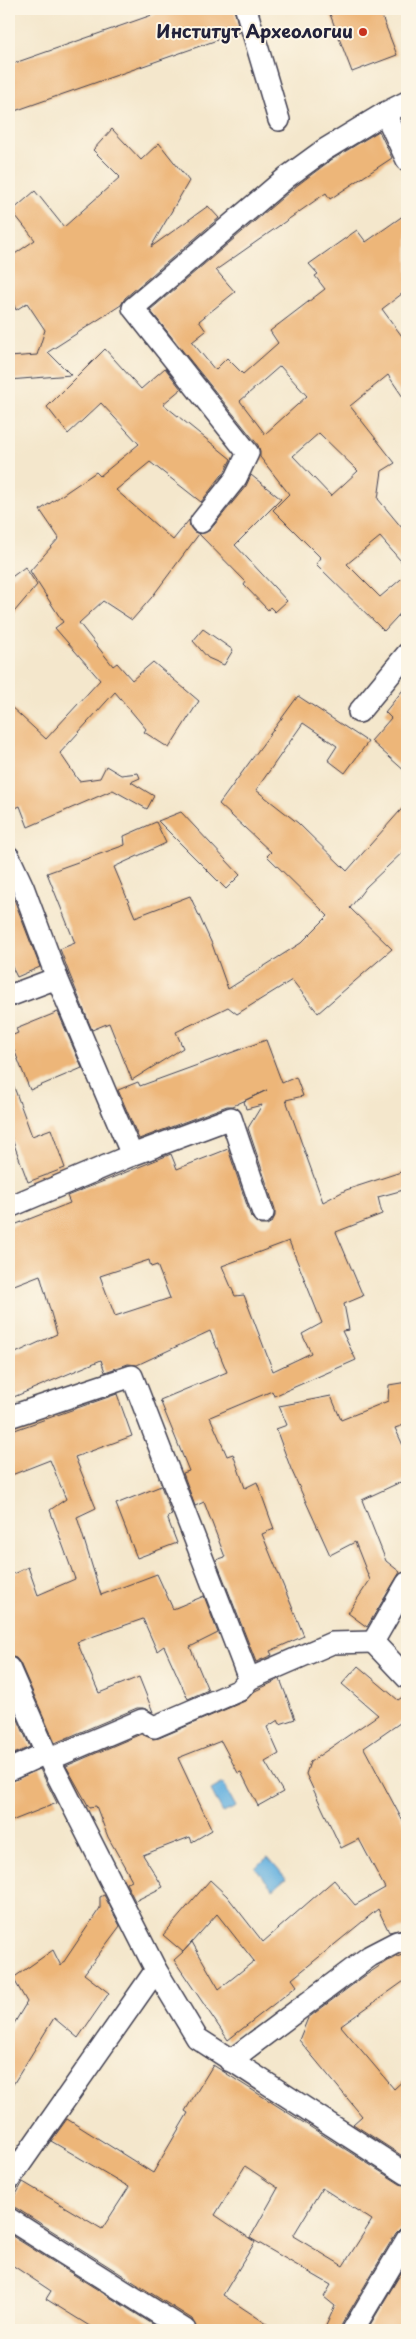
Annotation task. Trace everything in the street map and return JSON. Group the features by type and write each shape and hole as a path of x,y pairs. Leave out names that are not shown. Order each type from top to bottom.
{"street":[{"path":"246,9 280,120"},
{"path":"201,522 236,478 248,454 133,308 287,177 324,150 407,102"},
{"path":"385,113 407,160"},
{"path":"359,712 407,654"},
{"path":"9,857 23,887 57,978 132,1155"},
{"path":"9,996 57,978"},
{"path":"9,1207 132,1155 230,1118 263,1213"},
{"path":"9,1417 132,1376 250,1679"},
{"path":"373,1642 407,1584"},
{"path":"9,1770 142,1720 154,1727 240,1690 250,1679 332,1643 373,1642 407,1678"},
{"path":"9,1668 48,1756 156,1970 197,2038 407,2174"},
{"path":"230,2061 370,1956 398,1942 407,1940"},
{"path":"9,2180 156,1970"},
{"path":"9,2219 185,2330"},
{"path":"352,2330 407,2239"}],"water":[{"path":"223,1783 236,1807 223,1813 211,1790"},
{"path":"268,1857 286,1878 273,1889 255,1868"}],"building":[{"path":"169,9 234,9 240,32 9,113 9,65"},
{"name":"Институт Археологии","path":"328,9 379,9 397,55 352,72"},
{"path":"112,129 141,160 159,143 189,181 151,247 208,206 219,218 125,298 121,305 48,352 71,375 9,380 9,357 37,355 45,330 27,303 16,310 9,293 9,258 35,240 12,211 35,191 64,227 120,177 93,150"},
{"path":"379,131 392,158 330,199 326,193 216,270 235,292 199,321 206,331 192,342 215,370 227,358 243,374 278,343 270,331 325,289 315,276 318,274 309,264 357,230 366,242 407,213 407,290 382,309 407,343 407,403 388,375 350,406 395,463 382,471 378,499 407,534 407,568 380,537 347,564 380,597 407,574 407,606 384,631 316,564 321,558 273,510 289,494 260,457 258,445 150,310 295,187 331,160","holes":["280,366 307,396 265,434 240,401","319,433 358,471 331,496 293,456"]},
{"path":"105,349 141,389 165,368 181,389 163,404 231,459 225,471 201,502 150,462 116,490 173,540 189,520 190,527 194,532 200,534 210,530 246,486 251,475 281,499 235,545 287,601 275,612 270,607 268,610 244,585 246,582 199,534 152,597 132,620 103,601 79,623 113,666 117,663 132,680 153,662 199,701 169,748 144,732 146,729 115,692 60,753 79,781 100,778 106,766 121,775 138,773 140,778 131,782 154,796 147,809 113,790 28,827 20,806 9,811 9,705 46,739 100,680 55,628 63,622 30,571 59,538 40,510 96,472 100,476 139,444 101,403 68,434 47,407"},
{"path":"25,567 37,585 9,618 9,579"},
{"path":"203,629 233,650 224,665 208,658 193,641"},
{"path":"407,685 407,773 371,741 391,718 385,712"},
{"path":"298,696 368,742 345,773 328,760 337,746 303,723 256,790 298,823 347,871 407,803 407,848 366,887 350,908 392,949 318,1013 292,980 237,1014 228,1007 176,1032 183,1048 132,1080 109,1023 92,1030 60,949 75,943 47,873 125,845 124,836 156,822 166,843 114,867 135,917 190,896 212,944 228,989 301,943 328,916 267,856 271,852 219,804"},
{"path":"181,812 240,875 226,889 158,821"},
{"path":"9,886 40,967 17,977 9,961"},
{"path":"58,1012 82,1068 30,1090 9,1037 18,1033 16,1029"},
{"path":"266,1040 282,1083 296,1077 303,1096 286,1100 323,1202 346,1190 407,1170 407,1189 378,1197 382,1214 336,1232 363,1296 344,1304 349,1330 342,1331 356,1360 274,1396 272,1391 210,1417 227,1456 233,1454 245,1488 257,1482 274,1529 262,1534 304,1636 270,1651 272,1655 256,1662 216,1560 225,1557 204,1502 195,1506 183,1473 189,1471 160,1400 227,1372 210,1331 137,1365 128,1364 105,1372 101,1360 9,1399 9,1356 57,1334 40,1275 9,1287 9,1227 70,1203 67,1196 171,1154 177,1169 228,1149 251,1217 260,1225 267,1225 272,1222 275,1216 275,1209 248,1128 262,1105 246,1109 244,1101 267,1090 233,1106 227,1106 139,1139 118,1090 138,1082 140,1086","holes":["289,1241 322,1323 302,1334 311,1353 273,1371 244,1295 235,1296 222,1266","149,1260 151,1267 157,1265 170,1298 115,1316 100,1276"]},
{"path":"11,1079 32,1136 51,1129 65,1168 28,1182 9,1131 9,1080"},
{"path":"407,1382 407,1424 395,1428 407,1454 407,1479 362,1500 386,1561 400,1572 367,1627 348,1613 370,1580 355,1542 330,1555 291,1469 276,1429 287,1425 279,1406 331,1396 341,1420 388,1401 389,1385"},
{"path":"117,1394 132,1436 75,1457 96,1508 77,1517 101,1595 157,1574 173,1609 204,1596 218,1633 190,1647 208,1690 188,1699 164,1646 157,1651 143,1619 77,1642 99,1693 139,1677 153,1712 137,1708 55,1743 20,1663 16,1658 9,1656 9,1576 28,1567 38,1595 75,1579 50,1510 66,1499 50,1460 9,1476 9,1432"},
{"path":"161,1486 172,1515 167,1517 177,1543 137,1558 116,1504"},
{"path":"358,1666 398,1700 407,1694 407,1718 364,1748 407,1829 407,1928 389,1932 378,1909 292,1979 297,1986 228,2040 174,1960 183,1952 163,1935 210,1880 227,1896 263,1942 334,1880 355,1905 385,1888 359,1839 341,1848 306,1774 310,1762 378,1715 342,1684","holes":["217,1914 254,1961 219,1989 192,1942 183,1952"]},
{"path":"280,1679 295,1719 280,1724 278,1720 267,1727 279,1754 265,1762 283,1792 258,1806 241,1772 238,1773 221,1741 178,1758 212,1830 192,1842 190,1837 143,1855 163,1887 135,1901 126,1883 132,1880 108,1837 96,1806 89,1807 66,1766 141,1734 153,1739 159,1738 245,1701 255,1691"},
{"path":"9,1699 30,1747 9,1756"},
{"path":"40,1769 57,1803 9,1822 9,1782"},
{"path":"104,1895 120,1926 84,1974 109,1993 78,2038 54,2018 9,2091 9,2032 27,2002 13,1978 53,1950 61,1966 100,1908 100,1897"},
{"path":"407,1953 407,1979 341,2026 394,2089 407,2077 407,2159 353,2124 362,2116 299,2040 308,2018 387,1961"},
{"path":"213,2065 400,2184 407,2186 407,2227 401,2228 396,2233 342,2324 341,2330 324,2330 335,2306 324,2297 331,2285 250,2238 278,2188 245,2166 215,2215 255,2242 223,2295 276,2330 197,2330 192,2319 16,2208 9,2207 23,2182 102,2229 129,2187 51,2141 67,2119 153,2173 188,2113 185,2111","holes":["322,2188 372,2220 343,2266 293,2236"]},
{"path":"9,2234 162,2330 96,2330 46,2299 51,2291 9,2263"},
{"path":"407,2263 407,2330 367,2330"}],"place":[{"name":"Институт Археологии","path":"363,32"}]}
